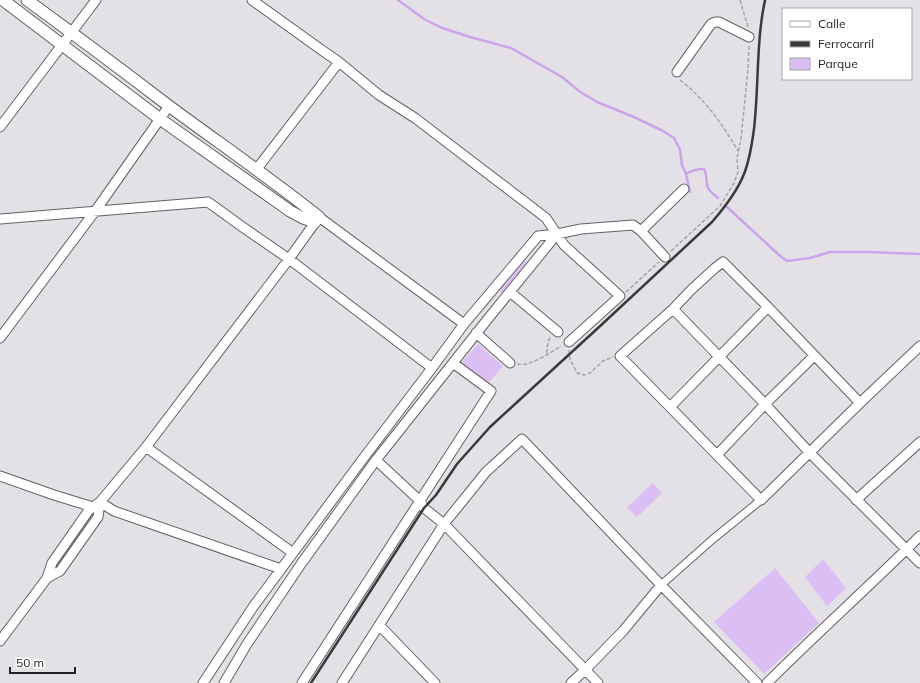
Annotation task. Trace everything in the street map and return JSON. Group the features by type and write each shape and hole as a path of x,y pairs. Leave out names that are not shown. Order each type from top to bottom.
{"street":[{"path":"3,0 160,119 290,211 303,218 317,219"},
{"path":"27,0 286,191 317,219 464,324"},
{"path":"0,127 96,0"},
{"path":"252,0 340,62 379,95 415,118 546,218 564,245 620,296 569,342"},
{"path":"678,72 711,24 715,22 719,22 749,37"},
{"path":"256,170 340,62"},
{"path":"0,338 96,210 169,106"},
{"path":"641,232 684,189"},
{"path":"0,219 208,202 289,259 432,368"},
{"path":"96,504 146,447 289,259 317,219"},
{"path":"203,683 253,607 362,460 464,324 538,236 581,229 633,225 665,257"},
{"path":"224,683 247,644 300,564 376,460 476,333 557,234"},
{"path":"761,500 620,356 673,309 690,290 723,262 860,403"},
{"path":"510,292 556,330"},
{"path":"670,407 768,307"},
{"path":"673,309 809,452 920,563"},
{"path":"476,333 510,363"},
{"path":"571,683 623,631 661,585 713,539 761,500 920,346"},
{"path":"717,455 765,404 814,356"},
{"path":"302,683 491,391 453,363"},
{"path":"342,683 444,524 486,472 522,439 757,683"},
{"path":"856,500 920,442"},
{"path":"146,447 293,553"},
{"path":"376,460 420,501 424,508 444,524 598,683"},
{"path":"0,476 54,495 96,504 281,569"},
{"path":"0,641 48,578 60,571 98,517 96,504"},
{"path":"767,683 797,652 854,600 920,536"},
{"path":"379,625 435,683"}],"path":[{"path":"620,296 720,206 734,184 738,172 737,158 741,139 747,84 749,37 747,23 740,0"},
{"path":"678,72 676,76 688,86 714,114 738,151"},
{"path":"547,354 547,347 556,330"},
{"path":"510,363 521,365 534,362 569,342 570,359 577,373 584,375 590,373 603,361 620,356"}],"green space":[{"path":"528,261 528,263 502,294 499,289 523,262"},
{"path":"478,344 503,366 487,385 462,362"},
{"path":"653,483 662,493 637,517 627,507"},
{"path":"823,559 846,588 827,606 805,577"},
{"path":"775,568 819,623 764,674 714,622"}],"waterway":[{"path":"398,0 424,19 442,28 511,48 562,77 579,91 597,102 663,131 674,138 680,150 682,165 686,174 694,170 704,169 708,188 718,198"},
{"path":"686,174 690,192"},
{"path":"727,207 787,261 810,258 830,252 920,254"}],"railway":[{"path":"311,683 424,508 436,495 457,464 490,427 712,222 722,211 738,187 748,163 752,146 756,113 760,32 765,0"}]}
